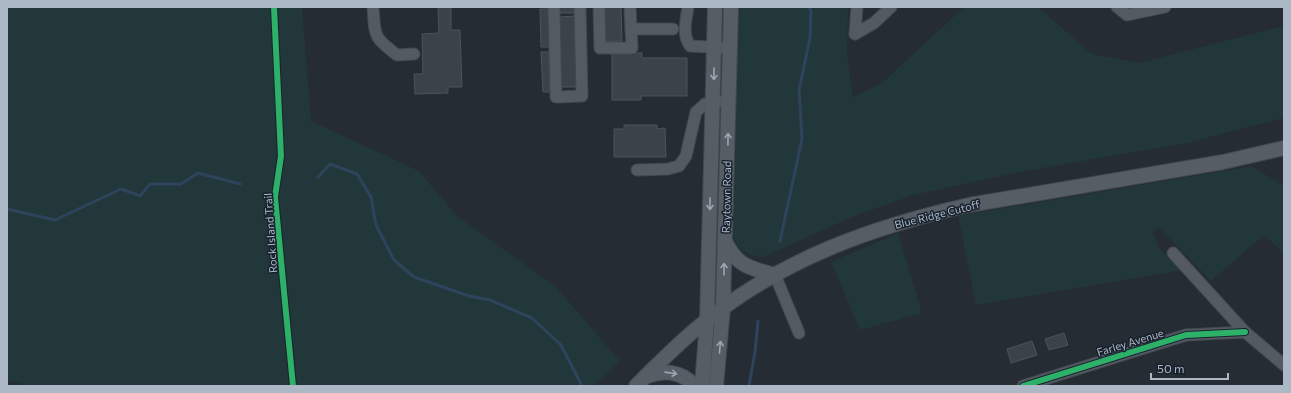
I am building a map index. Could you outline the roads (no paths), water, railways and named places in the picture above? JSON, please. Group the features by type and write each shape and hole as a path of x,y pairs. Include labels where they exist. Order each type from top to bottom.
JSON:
{"main road":[{"name":"Raytown Road","path":"702,386 707,320 715,7"},
{"name":"Raytown Road","path":"716,386 723,308 731,7"},
{"name":"Blue Ridge Cutoff","path":"640,382 672,349 707,320 750,289 827,248 877,229 929,214 969,205 1223,162 1284,148"},
{"path":"725,241 736,260 745,266 775,275"},
{"path":"640,382 656,373 675,373 686,378 696,386"}],"street":[{"path":"373,7 375,35 380,42 397,55 414,54"},
{"path":"554,7 556,97 582,96 580,7"},
{"path":"599,7 600,48 632,48 630,7"},
{"path":"688,7 685,27 686,40 690,46 730,48"},
{"path":"857,7 855,34 874,23 891,7"},
{"path":"1117,7 1127,16 1165,7"},
{"path":"631,29 673,29"},
{"path":"637,170 668,169 679,166 686,156 696,112 705,104 728,100"},
{"path":"1173,253 1246,332 1284,365"},
{"path":"775,275 800,333"},
{"name":"Farley Avenue","path":"1023,386 1186,335 1246,332"}],"waterway":[{"path":"780,241 802,139 799,90 810,38 811,11 809,7"},
{"path":"318,177 330,164 357,174 371,197 376,225 394,260 414,277 469,296 490,300 532,318 561,345 582,386"},
{"path":"7,209 55,220 121,189 140,196 150,184 181,184 198,173 240,184"},
{"path":"749,386 755,352 758,321"}]}
